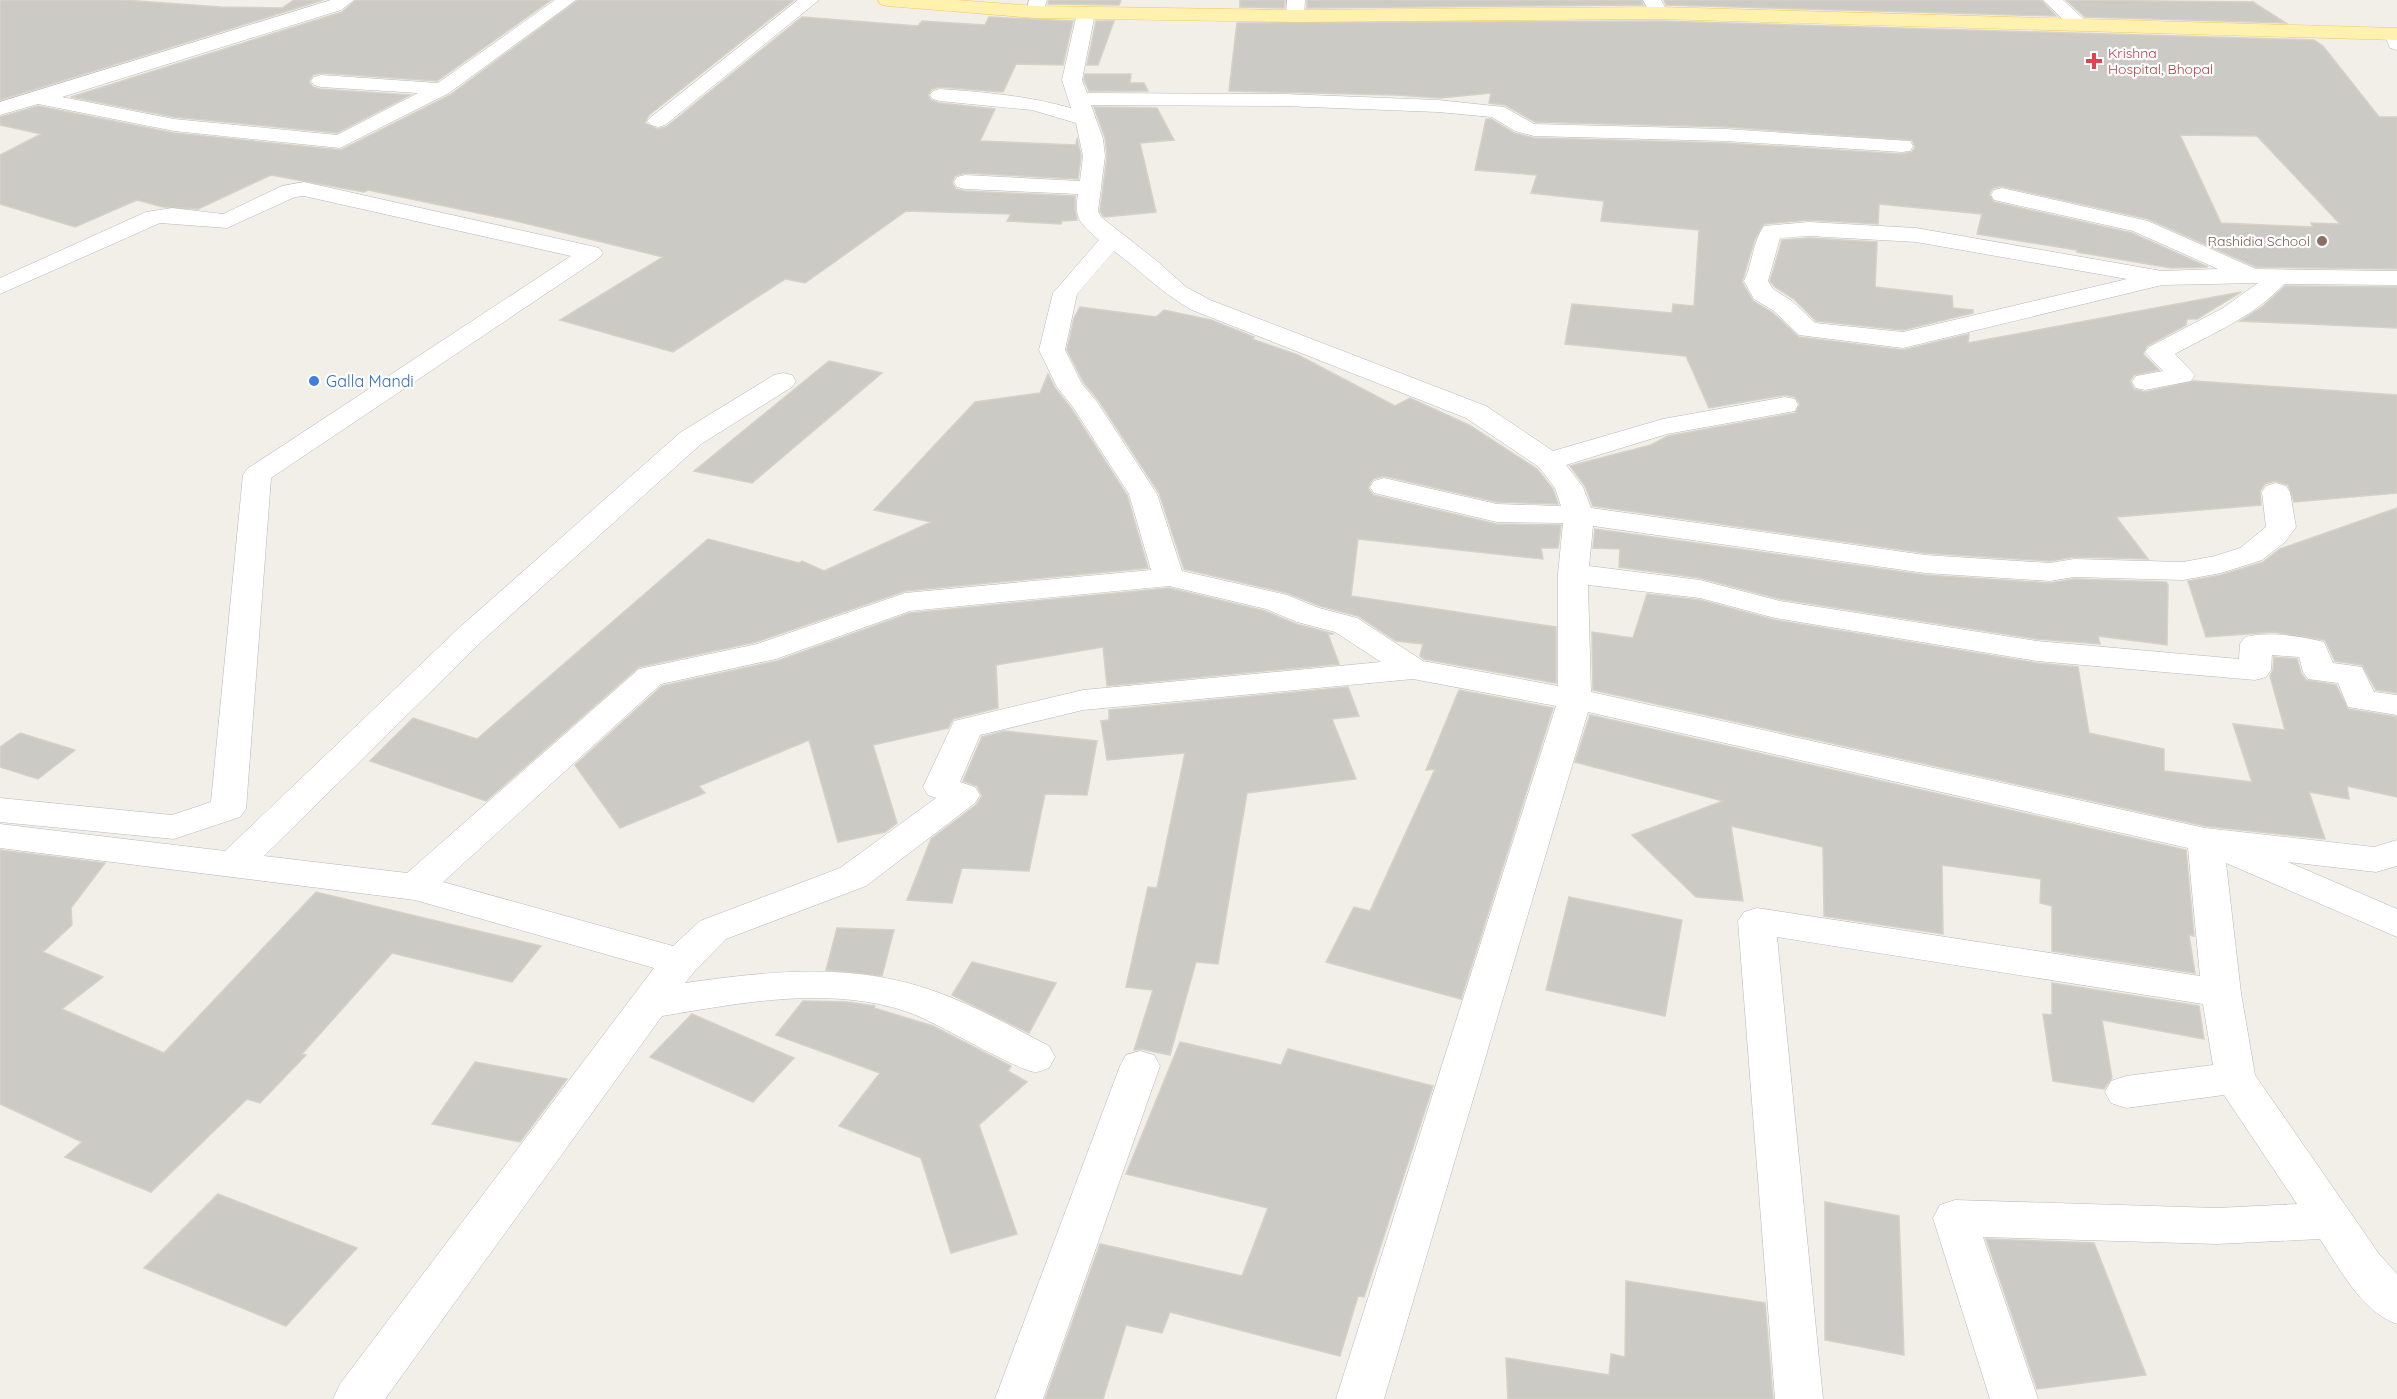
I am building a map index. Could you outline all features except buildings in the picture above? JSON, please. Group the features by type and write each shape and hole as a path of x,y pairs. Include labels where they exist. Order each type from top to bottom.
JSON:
{"main road":[{"path":"887,0 1036,6 1086,13 1296,8 1656,7 2396,38"}],"street":[{"path":"0,109 334,6 345,0"},
{"path":"38,98 174,125 340,142 442,89 567,0"},
{"path":"658,121 810,0"},
{"path":"2052,0 2080,25"},
{"path":"1086,13 1072,80 1092,139 1094,156 1087,211 1090,220 1149,266 1177,292 1201,304 1476,412 1549,461 1569,488 1579,515 1573,574 1575,699 1360,1399"},
{"path":"321,81 442,89"},
{"path":"940,95 1001,99 1034,105 1081,109 1376,102 1502,112 1524,128 1534,130 1725,135 1902,146"},
{"path":"965,182 1090,188"},
{"path":"0,287 154,217 170,214 218,222 227,221 297,189 591,254 257,475 228,809 174,827 0,810"},
{"path":"2002,195 2140,226 2252,276"},
{"path":"2162,279 1916,235 1809,229 1772,231 1768,235 1762,271 1756,280 1763,294 1783,306 1808,330 1903,340 2162,279 2252,276 2397,278"},
{"path":"1112,239 1065,292 1052,350 1070,387 1084,402 1143,494 1168,577"},
{"path":"2145,381 2182,375 2158,352 2232,313 2263,292 2278,276"},
{"path":"232,865 471,634 691,438 783,381"},
{"path":"1549,461 1663,427 1785,405"},
{"path":"1384,487 1497,513 1579,515 1948,567 2050,572 2074,568 2183,571 2222,564 2251,554 2265,546 2281,526 2276,492"},
{"path":"1573,574 1698,587 1745,598 1775,609 2037,651 2255,670 2256,644 2313,649 2319,672 2351,674 2360,700 2397,705"},
{"path":"415,887 650,676 765,652 905,602 1168,577 1276,602 1308,615 1346,625 1413,669"},
{"path":"357,1399 680,962 713,930 853,877 963,795 940,787 966,728 1083,700 1413,669 1575,699 2205,840 2376,860 2397,852"},
{"path":"0,836 415,887 680,962"},
{"path":"2205,840 2397,924"},
{"path":"2205,840 2221,993 2235,1078 2363,1267 2397,1305"},
{"path":"1798,1399 1757,921 2221,993"},
{"path":"650,1003 795,984 862,988 917,1000 951,1014 1035,1057"},
{"path":"1019,1399 1140,1066"},
{"path":"2126,1092 2235,1078"},
{"path":"2014,1399 1955,1218 2217,1226 2332,1220"}],"place":[{"name":"Krishna Hospital, Bhopal","path":"2094,61"},
{"name":"Rashidia School","path":"2322,241"},
{"name":"Galla Mandi","path":"314,381"}]}
